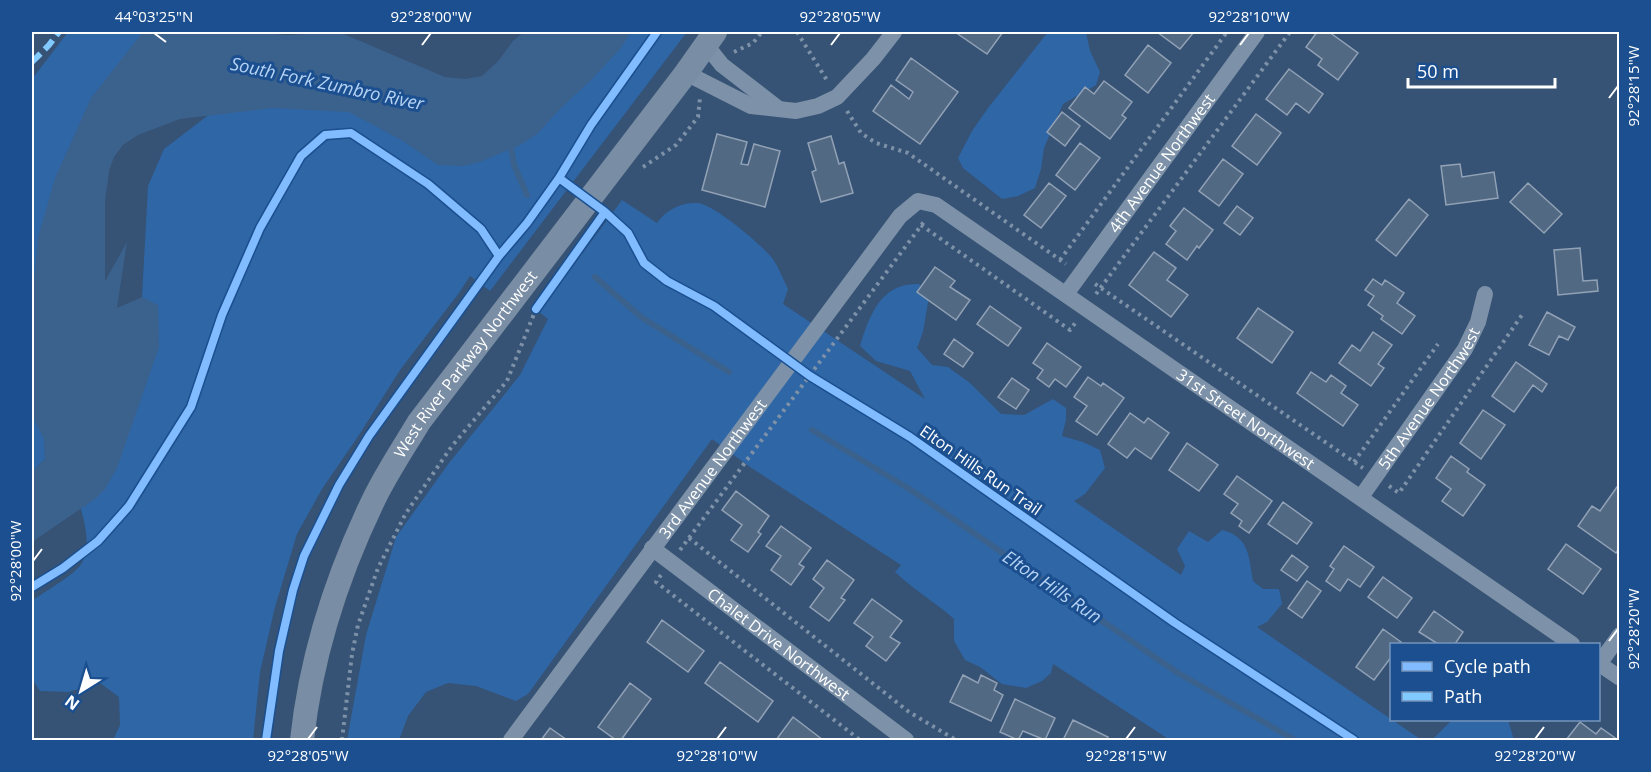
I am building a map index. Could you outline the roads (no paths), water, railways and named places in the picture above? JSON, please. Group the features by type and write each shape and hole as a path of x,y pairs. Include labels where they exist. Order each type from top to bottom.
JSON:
{"main road":[{"name":"West River Parkway Northwest","path":"303,741 314,670 328,617 375,496 397,458 419,422 686,73 710,38"}],"street":[{"path":"686,73 752,106 796,111 818,106 837,97 873,59 894,32"},
{"name":"4th Avenue Northwest","path":"1066,294 1257,32"},
{"path":"710,38 722,64 779,109"},
{"name":"31st Street Northwest","path":"918,201 936,206 1066,294 1569,643"},
{"name":"3rd Avenue Northwest","path":"511,741 900,216 918,201"},
{"name":"5th Avenue Northwest","path":"1360,497 1465,349 1478,322 1485,294"},
{"name":"Chalet Drive Northwest","path":"652,548 906,741"},
{"path":"1600,663 1620,635"},
{"path":"1600,665 1620,678"}],"water":[{"name":"South Fork Zumbro River","path":"143,32 247,32 288,35 339,32 445,77 465,79 482,76 524,32 631,32 620,49 537,134 520,145 480,162 463,166 438,165 403,141 349,112 272,108 180,119 138,135 123,145 114,157 109,171 105,202 105,281 127,242 117,308 142,297 158,305 159,347 117,468 105,489 95,499 32,542 32,472 45,459 44,439 32,416 32,303 38,238 55,178 91,98"}],"waterway":[{"name":"Elton Hills Run","path":"510,141 514,165 527,195"},
{"name":"Elton Hills Run","path":"595,277 641,317 729,372"},
{"name":"Elton Hills Run","path":"812,430 911,490 1178,673 1295,740"}]}
